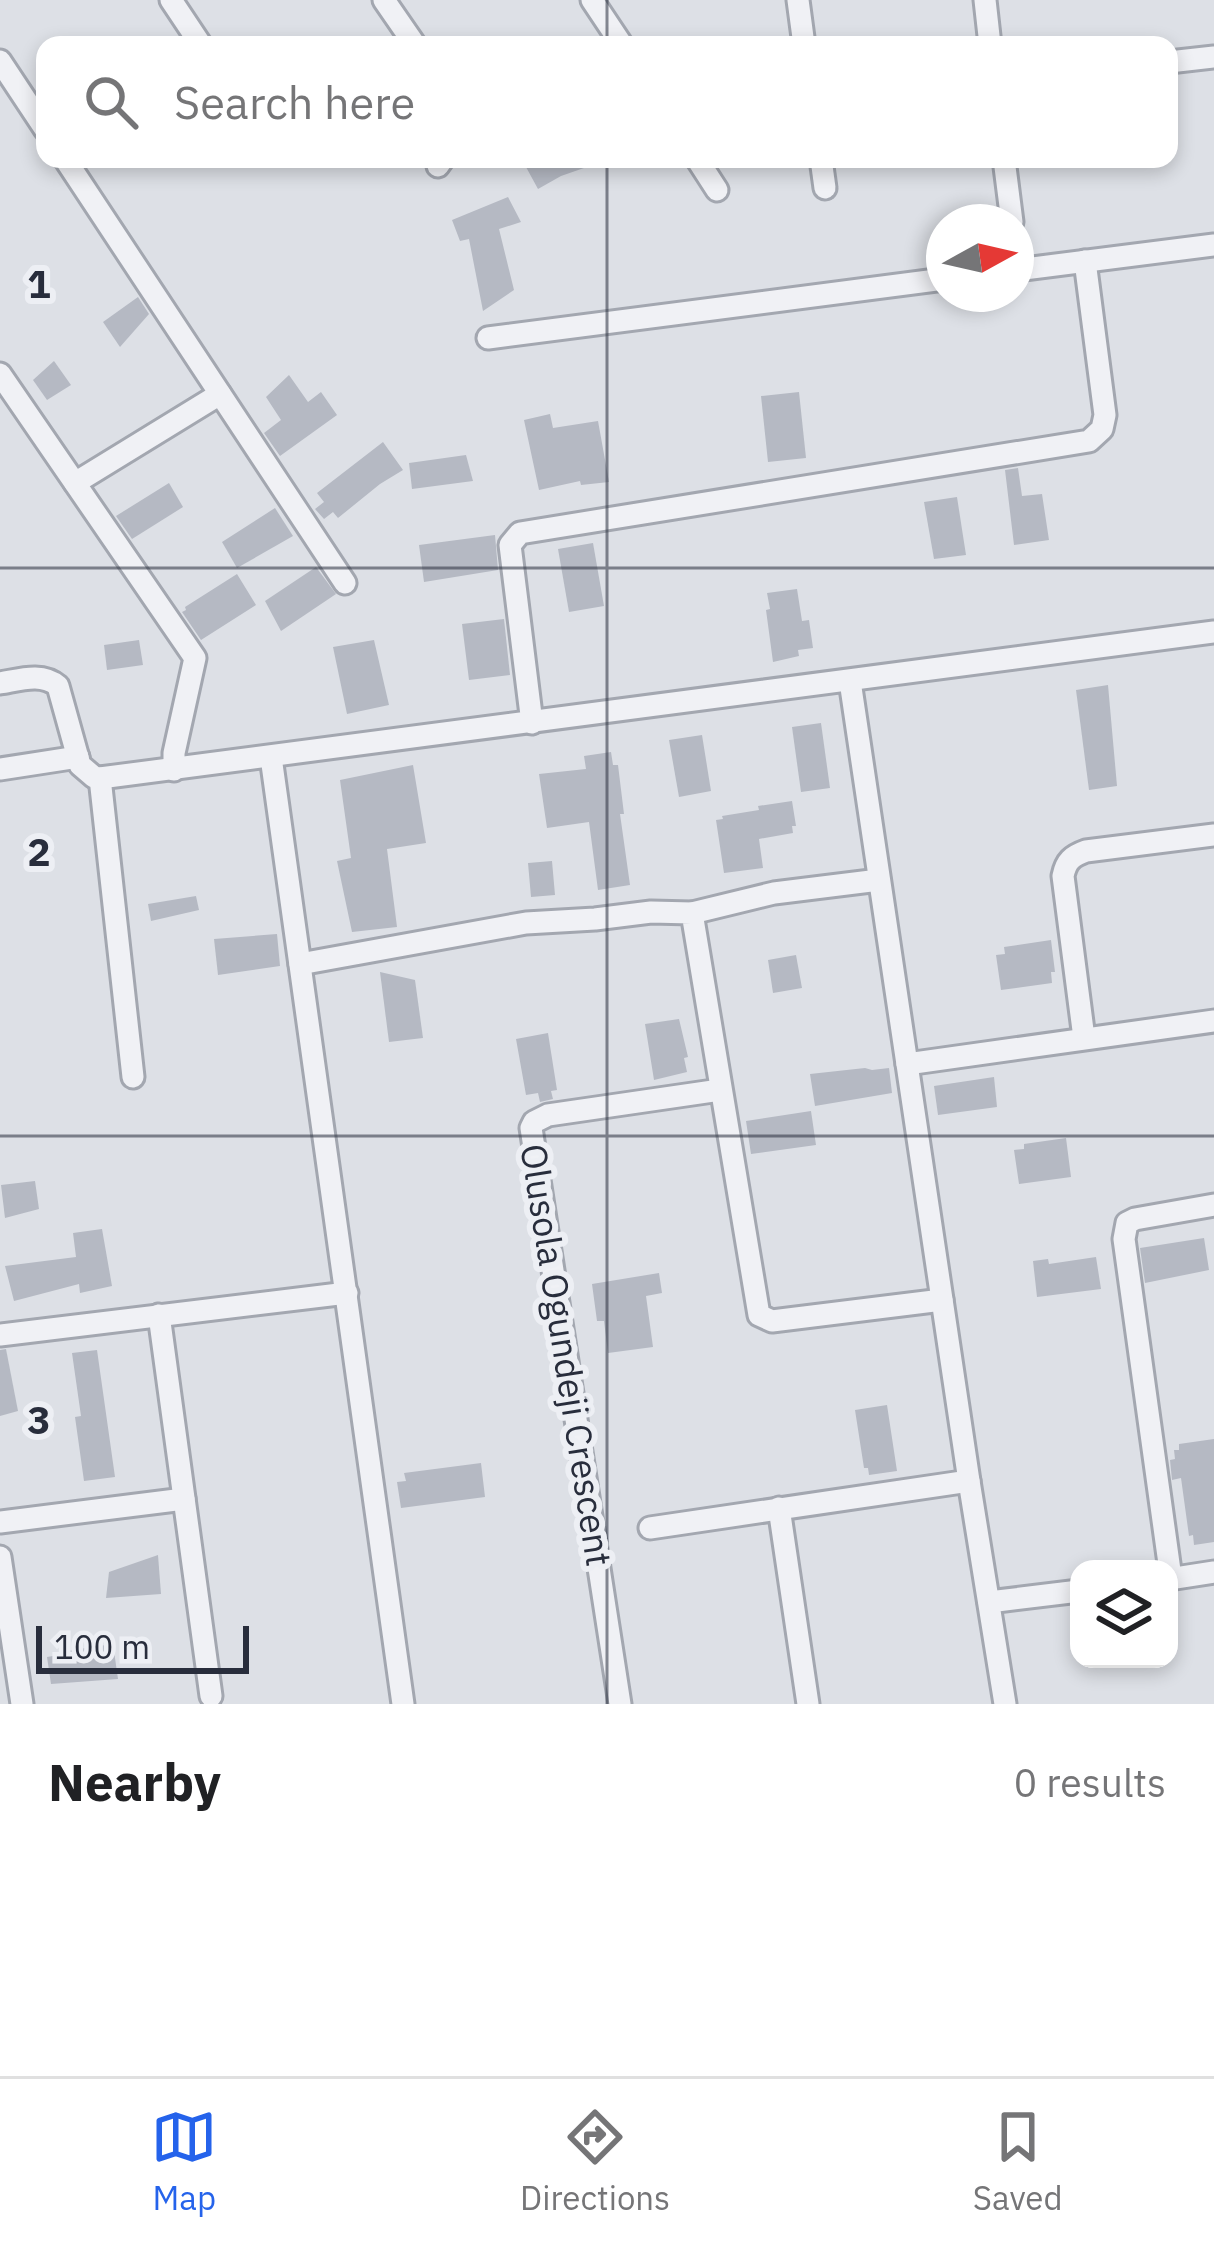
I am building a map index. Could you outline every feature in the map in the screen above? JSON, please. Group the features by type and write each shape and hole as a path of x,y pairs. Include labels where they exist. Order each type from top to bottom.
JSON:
{"street":[{"path":"171,0 195,36"},
{"path":"384,0 409,36"},
{"path":"592,0 616,36"},
{"path":"798,0 803,36"},
{"path":"985,0 989,36"},
{"path":"1178,61 1214,58"},
{"path":"0,61 36,115"},
{"path":"71,168 345,584"},
{"path":"703,168 718,190"},
{"path":"822,168 825,188"},
{"path":"1005,168 1010,204"},
{"path":"1034,265 1214,245"},
{"path":"532,723 510,545 514,538 520,533 1088,442 1102,429 1105,415 1085,262"},
{"path":"488,338 926,281"},
{"path":"0,374 195,658 174,770"},
{"path":"75,483 220,394"},
{"path":"0,682 52,680 58,686 83,770 100,778 1214,632"},
{"path":"850,681 1005,1704"},
{"path":"0,769 78,757"},
{"path":"271,757 404,1704"},
{"path":"100,778 133,1077"},
{"path":"1084,1038 1064,876 1070,858 1086,851 1214,835"},
{"path":"300,964 526,923 692,913 742,898 880,880"},
{"path":"692,913 759,1315 772,1321 942,1300"},
{"path":"907,1064 1214,1021"},
{"name":"Olusola Ogundeji Crescent","path":"620,1704 531,1128 548,1115 720,1090"},
{"path":"1167,1560 1125,1229 1135,1219 1214,1205"},
{"path":"0,1335 346,1292"},
{"path":"159,1315 212,1696"},
{"path":"650,1528 969,1481"},
{"path":"0,1522 184,1499"},
{"path":"778,1508 808,1704"},
{"path":"0,1557 22,1704"},
{"path":"1178,1578 1214,1572"},
{"path":"989,1602 1070,1592"}],"building":[{"path":"527,168 584,168 561,176 538,189"},
{"path":"508,197 521,222 499,229 514,290 483,311 469,239 460,241 452,220"},
{"path":"138,297 149,314 120,347 103,322"},
{"path":"54,361 71,385 47,400 33,380"},
{"path":"289,375 308,402 321,392 337,415 280,456 264,433 281,420 266,397"},
{"path":"799,392 806,458 768,462 761,396"},
{"path":"550,414 553,428 598,421 609,482 581,485 580,481 539,490 524,420"},
{"path":"383,442 403,470 338,518 333,512 324,519 315,509 324,502 317,493"},
{"path":"466,455 473,481 412,489 409,463"},
{"path":"1018,468 1022,496 1042,494 1049,540 1014,545 1005,470"},
{"path":"169,483 183,507 132,539 116,516"},
{"path":"957,497 966,555 934,559 924,502"},
{"path":"275,508 293,536 237,568 222,542"},
{"path":"495,535 498,570 424,582 419,545"},
{"path":"593,543 604,606 569,612 558,549"},
{"path":"316,567 336,594 281,631 265,601"},
{"path":"237,574 256,605 201,640 182,612"},
{"path":"797,589 813,648 773,662 767,593"},
{"path":"504,619 510,675 469,680 462,624"},
{"path":"139,640 143,665 107,670 104,645"},
{"path":"374,640 389,705 347,714 333,647"},
{"path":"1108,685 1117,786 1089,790 1076,690"},
{"path":"821,723 830,788 801,792 792,727"},
{"path":"702,735 711,791 679,797 669,740"},
{"path":"611,752 613,765 618,765 630,885 598,890 589,822 547,828 539,774 586,769 584,756"},
{"path":"413,765 426,843 387,849 397,927 352,932 337,861 351,858 340,780"},
{"path":"792,801 793,833 759,839 763,868 724,873 716,820"},
{"path":"552,861 555,895 531,897 528,863"},
{"path":"196,896 199,910 151,921 148,904"},
{"path":"277,934 280,966 218,975 214,939"},
{"path":"1051,940 1052,983 1001,990 996,955 1005,954 1004,947"},
{"path":"796,955 802,988 773,993 768,960"},
{"path":"380,972 415,980 423,1038 389,1042"},
{"path":"679,1019 687,1072 654,1080 645,1024"},
{"path":"548,1033 557,1090 551,1091 553,1099 540,1102 538,1093 526,1095 516,1039"},
{"path":"889,1068 892,1093 815,1106 810,1074"},
{"path":"994,1077 997,1107 938,1115 934,1086"},
{"path":"811,1111 816,1145 751,1154 746,1121"},
{"path":"1066,1138 1071,1177 1019,1184 1014,1150"},
{"path":"35,1181 39,1209 5,1218 1,1185"},
{"path":"102,1229 112,1286 80,1293 79,1284 14,1301 5,1266 76,1257 73,1233"},
{"path":"1204,1238 1209,1270 1145,1283 1140,1248"},
{"path":"1096,1257 1101,1289 1037,1297 1033,1261 1048,1259 1049,1264"},
{"path":"659,1273 662,1293 646,1296 653,1347 608,1353 592,1284"},
{"path":"6,1349 18,1411 0,1416 0,1350"},
{"path":"97,1350 115,1477 84,1481 72,1353"},
{"path":"887,1405 897,1471 869,1475 855,1410"},
{"path":"1214,1439 1214,1542 1194,1545 1181,1478 1172,1480 1170,1460 1175,1459 1179,1444"},
{"path":"481,1463 485,1497 401,1508 397,1482 406,1481 404,1473"},
{"path":"158,1555 161,1594 106,1598 109,1572"},
{"path":"113,1644 118,1679 51,1684 47,1657"}]}
